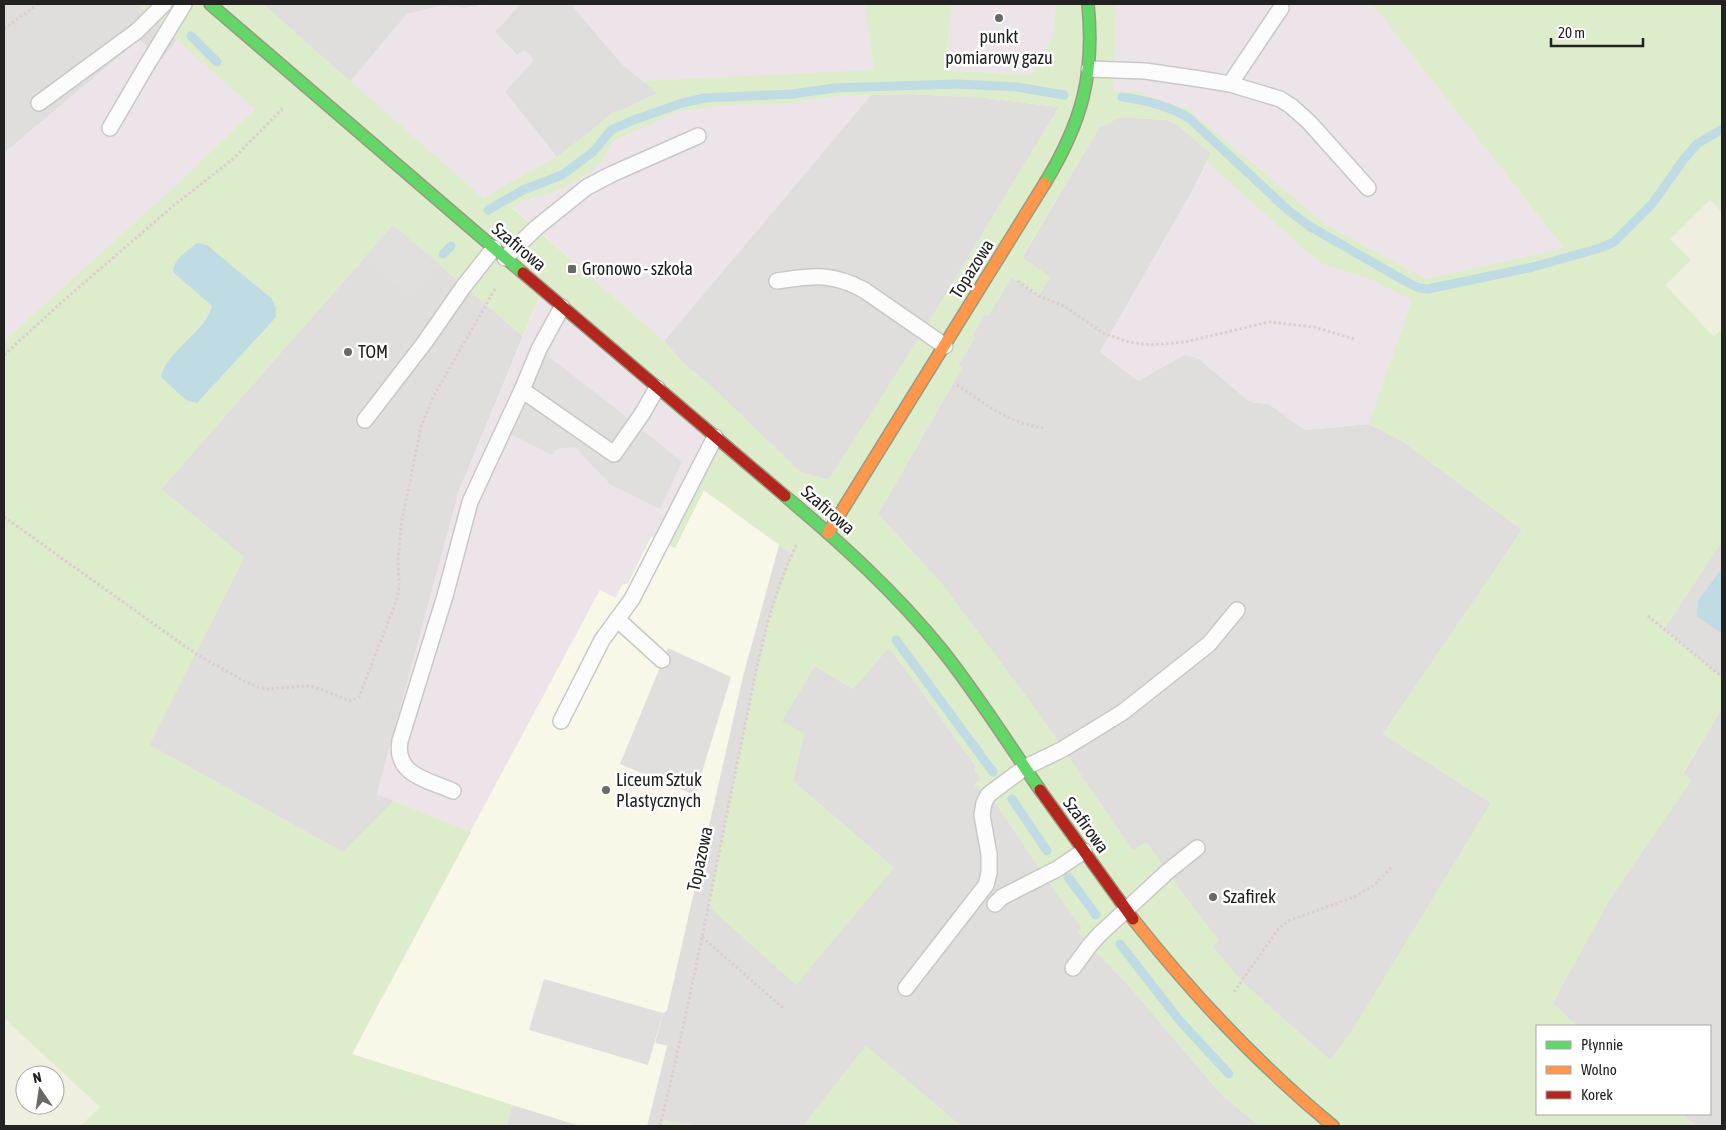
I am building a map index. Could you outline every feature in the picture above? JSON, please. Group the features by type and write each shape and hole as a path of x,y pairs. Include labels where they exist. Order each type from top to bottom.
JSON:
{"street":[{"name":"Szafirowa","path":"210,4 302,85 810,517 892,593 941,649 1084,852 1176,972 1214,1016 1256,1059 1300,1099 1334,1126"},
{"name":"Topazowa","path":"828,533 1057,162 1081,110 1091,52 1088,4"}],"lane":[{"path":"39,104 137,31 164,4"},
{"path":"110,128 184,4"},
{"path":"1230,84 1281,8"},
{"path":"1089,69 1145,71 1230,84 1280,99 1309,122 1368,188"},
{"path":"365,420 425,342 464,286 587,188 612,174 698,136"},
{"path":"777,281 816,276 828,277 853,284 945,346"},
{"path":"453,791 410,772 402,763 398,751 402,732 445,596 470,502 539,349 562,307"},
{"path":"522,390 614,454 657,388"},
{"path":"561,721 602,640 632,599 715,437"},
{"path":"906,988 986,885 989,873 989,854 982,815 984,803 988,796 1024,768 1063,749 1122,712 1209,644 1237,610"},
{"path":"617,619 662,660"},
{"path":"1073,968 1090,945 1166,872 1197,848"},
{"path":"995,904 1002,897 1057,869 1084,852"}],"path":[{"path":"4,29 38,4"},
{"path":"4,355 63,301 174,206 233,159 268,124 302,85"},
{"path":"4,517 196,654 246,682 258,688 268,689 315,687 350,702 354,700 359,697 397,599 401,525 421,426 433,397 503,256"},
{"path":"995,264 1039,296 1064,306 1105,334 1129,342 1150,346 1185,342 1269,322 1314,327 1354,339"},
{"path":"930,369 1008,417 1032,426 1045,428"},
{"name":"Topazowa","path":"660,1126 770,616 792,554 810,517"},
{"path":"1648,616 1722,677"},
{"path":"1214,1016 1242,982 1279,928 1288,921 1354,897 1373,886 1392,866"},
{"path":"702,937 783,1008"}],"shaded area":[{"path":"4,4 137,4 177,39 162,60 139,40 4,153"},
{"path":"263,4 477,4 478,6 464,8 440,6 407,14 350,82"},
{"path":"520,4 571,4 621,63 658,93 625,109 612,113 557,157 505,92 517,55 495,32"},
{"path":"520,4 495,32 517,55 525,50 534,60 505,92 557,157 510,182 484,200 350,82 407,14 440,6 464,8"},
{"path":"571,4 865,4 875,71 643,81 621,63"},
{"path":"951,4 1056,4 1053,35 1031,75 945,70"},
{"path":"1116,4 1372,4 1564,248 1425,279 1325,224 1187,108 1149,100 1139,91 1114,92"},
{"path":"177,39 255,109 185,177 4,341 4,153 140,40 162,60"},
{"path":"910,94 986,98 1059,107 923,332 829,480 800,472 710,385 685,365 664,341 871,95"},
{"path":"871,95 664,341 512,207 522,201 549,194 601,164 612,142 677,112 728,105 783,104 841,96"},
{"path":"1120,117 1167,120 1176,124 1211,153 1195,186 1100,352 1138,381 1184,355 1198,358 1250,402 1269,404 1305,430 1369,424 1402,441 1522,530 1383,734 1491,803 1354,1029 1330,1060 1242,982 1212,946 1218,940 1146,842 1133,851 1034,707 941,583 878,514 962,368 958,365 975,338 972,336 985,314 988,316 1012,277 1038,296 1049,277 1022,258 1099,128"},
{"path":"1206,161 1296,242 1413,300 1369,424 1305,430 1269,404 1250,402 1198,358 1184,355 1138,381 1100,352 1205,168"},
{"path":"393,225 523,336 459,491 377,794 394,801 343,852 149,745 244,557 161,489"},
{"path":"393,225 439,264 410,297 365,257"},
{"path":"543,290 715,437 660,541 651,537 628,583 622,585 615,598 600,590 471,832 377,794 459,491"},
{"path":"539,349 682,462 660,509 610,484 576,448 557,449 552,455 503,430"},
{"name":"Liceum Sztuk Plastycznych","path":"703,490 779,545 743,676 667,1010 663,1013 655,1043 667,1046 647,1126 580,1126 351,1054 600,590 616,598 622,585 628,583 651,537 675,548"},
{"path":"1722,541 1722,677 1664,629"},
{"path":"779,545 792,554 770,616 708,906 894,868 793,781 804,734 781,721 815,666 853,689 888,648 975,765 975,772 981,778 975,785 995,802 1082,928 1078,932 1130,987 1222,1095 1259,1126 961,1126 866,1046 803,1126 699,1126 662,1120 660,1126 647,1126 667,1046 655,1043 663,1013 667,1010 743,676"},
{"path":"668,648 731,677 695,795 620,764"},
{"path":"1722,708 1722,1126 1697,1126 1683,1115 1711,1115 1711,1025 1576,1025 1552,1003 1610,899 1691,779 1683,774"},
{"path":"544,979 663,1013 648,1065 529,1030"},
{"path":"512,1105 580,1126 507,1126"}],"green space":[{"path":"137,4 263,4 484,199 510,182 557,157 612,113 657,94 643,81 874,70 865,4 951,4 945,70 1031,75 1053,35 1056,4 1116,4 1114,92 1139,91 1149,100 1187,108 1325,224 1425,279 1564,248 1372,4 1722,4 1722,212 1710,200 1670,239 1691,260 1665,285 1714,337 1722,329 1722,541 1664,629 1722,677 1722,708 1683,773 1692,780 1610,899 1553,1003 1576,1025 1536,1025 1536,1115 1683,1115 1697,1126 1259,1126 1222,1095 1130,987 1078,932 1082,928 995,802 974,785 981,778 975,772 975,765 892,651 888,649 853,689 815,666 782,721 804,734 793,781 894,868 796,985 708,906 761,652 777,594 792,554 704,490 675,548 660,541 715,437 542,291 523,336 393,225 161,489 244,557 149,745 343,852 394,801 471,832 352,1054 512,1105 507,1126 80,1126 100,1107 65,1075 65,1065 55,1065 4,1018 4,341 185,177 255,109","holes":["910,94 986,98 1059,107 923,332 828,480 800,472 710,385 685,365 664,341 512,208 522,201 549,194 575,182 601,164 612,142 677,112 728,105 783,104 841,96","1120,117 1167,120 1176,124 1211,153 1206,161 1323,264 1370,279 1412,300 1369,424 1402,441 1522,530 1383,734 1491,803 1351,1032 1330,1060 1242,982 1212,946 1219,940 1146,842 1133,851 1034,707 941,583 878,514 962,368 958,365 975,338 972,335 985,314 988,316 1012,277 1039,296 1050,277 1022,257 1099,128","197,243 275,317 162,371 210,314 212,306 174,273 173,269 182,255"]},
{"path":"1710,200 1722,212 1722,329 1715,337 1664,285 1690,260 1670,239"},
{"path":"4,1018 55,1065 15,1065 15,1115 65,1115 65,1075 100,1107 80,1126 4,1126"},
{"path":"866,1046 961,1126 803,1126"},
{"path":"662,1120 699,1126 660,1126"}],"water":[{"path":"197,243 207,245 272,299 276,308 276,317 197,403 186,400 161,377 170,359 195,333 209,315 212,306 174,273 173,269 179,258"},
{"path":"1722,568 1722,634 1697,616 1698,601"}],"waterway":[{"path":"191,36 217,62"},
{"path":"488,210 523,190 562,175 593,152 611,130 682,103 705,98 792,94 835,88 957,84 1017,87 1064,95"},
{"path":"1122,97 1158,104 1190,119 1288,210 1309,226 1405,281 1419,288 1428,289 1533,267 1600,248 1614,242 1652,204 1697,144 1722,129"},
{"path":"443,254 451,246"},
{"path":"896,640 993,772"},
{"path":"1012,799 1047,851"},
{"path":"1068,877 1096,915"},
{"path":"1120,944 1180,1021 1229,1074"}],"traffic: fast":[{"path":"210,4 523,273"},
{"path":"1045,183 1068,139 1083,97 1089,53 1088,4"},
{"path":"785,496 867,569 906,608 968,684 1040,790"}],"traffic: slow":[{"path":"828,533 1045,183"},
{"path":"1133,919 1179,975 1227,1028 1333,1126"}],"traffic: jam":[{"path":"523,273 785,496"},
{"path":"1040,790 1133,919"}],"place":[{"name":"punkt pomiarowy gazu","path":"999,18"},
{"name":"Gronowo - szkoła","path":"572,269"},
{"name":"TOM","path":"348,352"},
{"name":"Liceum Sztuk Plastycznych","path":"606,790"},
{"name":"Szafirek","path":"1213,897"}]}
